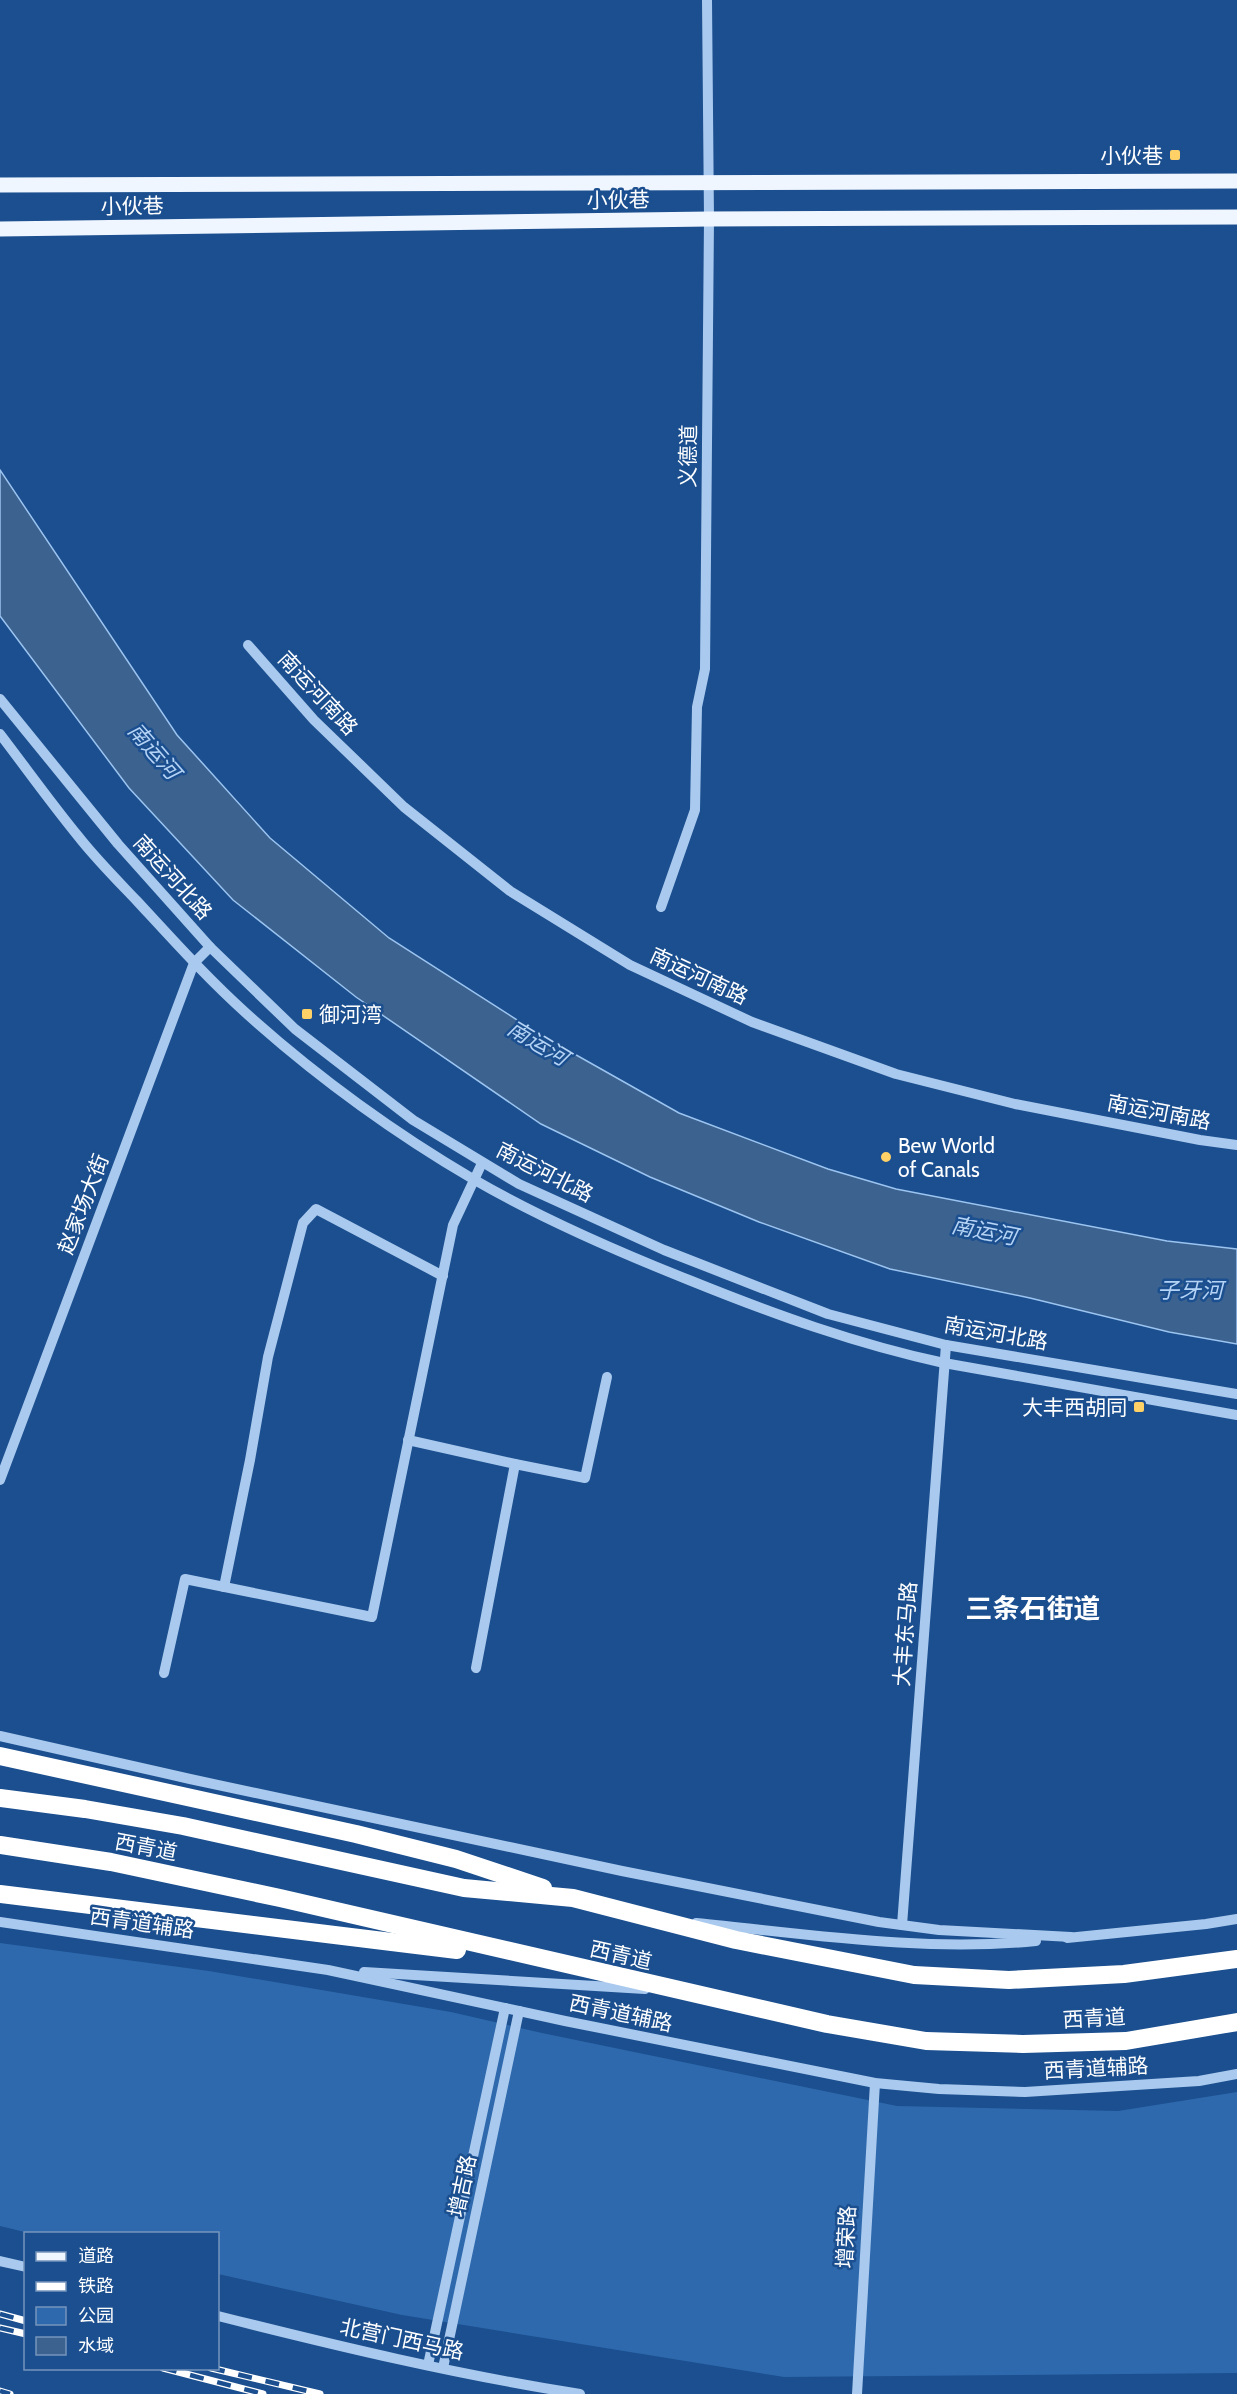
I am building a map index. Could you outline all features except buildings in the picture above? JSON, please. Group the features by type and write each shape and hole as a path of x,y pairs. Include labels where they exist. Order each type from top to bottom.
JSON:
{"highway":[{"path":"0,1756 256,1811 456,1860 573,1898"},
{"name":"西青道","path":"0,1798 85,1809 183,1826 464,1888 573,1898 736,1940 914,1975 1010,1980 1124,1974 1237,1959"},
{"name":"西青道","path":"0,1845 111,1862 826,2024 926,2041 1023,2044 1126,2041 1237,2022"},
{"path":"0,1894 543,1960"}],"main road":[{"name":"小伙巷","path":"0,185 1237,180"},
{"name":"小伙巷","path":"0,229 709,219 1237,217"}],"street":[{"name":"义德道","path":"661,907 695,810 697,707 705,669 709,219 707,0"},
{"name":"南运河南路","path":"248,645 314,720 404,807 510,891 630,965 752,1022 896,1074 1015,1104 1200,1140 1237,1145"},
{"name":"南运河北路","path":"0,699 118,844 210,947 295,1029 413,1119 519,1184 731,1278 828,1314 946,1345 1237,1394"},
{"name":"南运河北路","path":"0,734 80,838 194,963 248,1014 327,1080 413,1142 475,1180 609,1247 772,1313 897,1353 944,1364 1237,1415"},
{"name":"赵家场大街","path":"0,1480 194,963 210,947"},
{"path":"164,1673 185,1580 372,1617 453,1225 482,1163"},
{"path":"224,1587 268,1357 303,1223 316,1209 442,1276"},
{"name":"大丰东马路","path":"902,1925 946,1345"},
{"path":"408,1440 585,1478 607,1377"},
{"path":"477,1668 515,1464"},
{"path":"0,1736 179,1777 610,1869 902,1925 939,1930 1071,1937"},
{"path":"657,1919 861,1941 946,1945 1005,1944 1237,1919"},
{"name":"西青道辅路","path":"0,1922 328,1970 875,2083 939,2089 1025,2092 1187,2082 1237,2074"},
{"path":"328,1970 678,1991"},
{"name":"增吉路","path":"428,2365 505,2008"},
{"name":"增吉路","path":"443,2368 519,2011"},
{"name":"增荣路","path":"857,2394 875,2083"},
{"path":"0,2261 24,2267"},
{"name":"北营门西马路","path":"219,2316 343,2347 580,2394"}],"green space":[{"path":"0,1943 209,1971 451,2012 897,2106 1118,2111 1237,2092 1237,2373 784,2377 402,2315 219,2274 219,2232 25,2232 0,2226"}],"water":[{"name":"子牙河","path":"0,470 177,735 270,838 389,938 539,1034 679,1113 828,1169 896,1189 1167,1241 1237,1249 1237,1344 1169,1332 1030,1298 890,1269 759,1222 650,1177 541,1124 356,997 233,900 129,788 0,616"}],"railway":[{"path":"0,2314 24,2320"},
{"path":"0,2328 24,2334"},
{"path":"171,2370 263,2394"},
{"path":"219,2370 320,2394"},
{"path":"0,2391 10,2394"}],"place":[{"name":"小伙巷","path":"1175,155"},
{"name":"御河湾","path":"307,1014"},
{"name":"Bew World of Canals","path":"886,1157"},
{"name":"大丰西胡同","path":"1139,1407"}],"district":[{"name":"三条石街道","path":"1033,1608"}],"water label":[{"name":"南运河","path":"154,751"},
{"name":"南运河","path":"538,1043"},
{"name":"南运河","path":"984,1231"}]}
